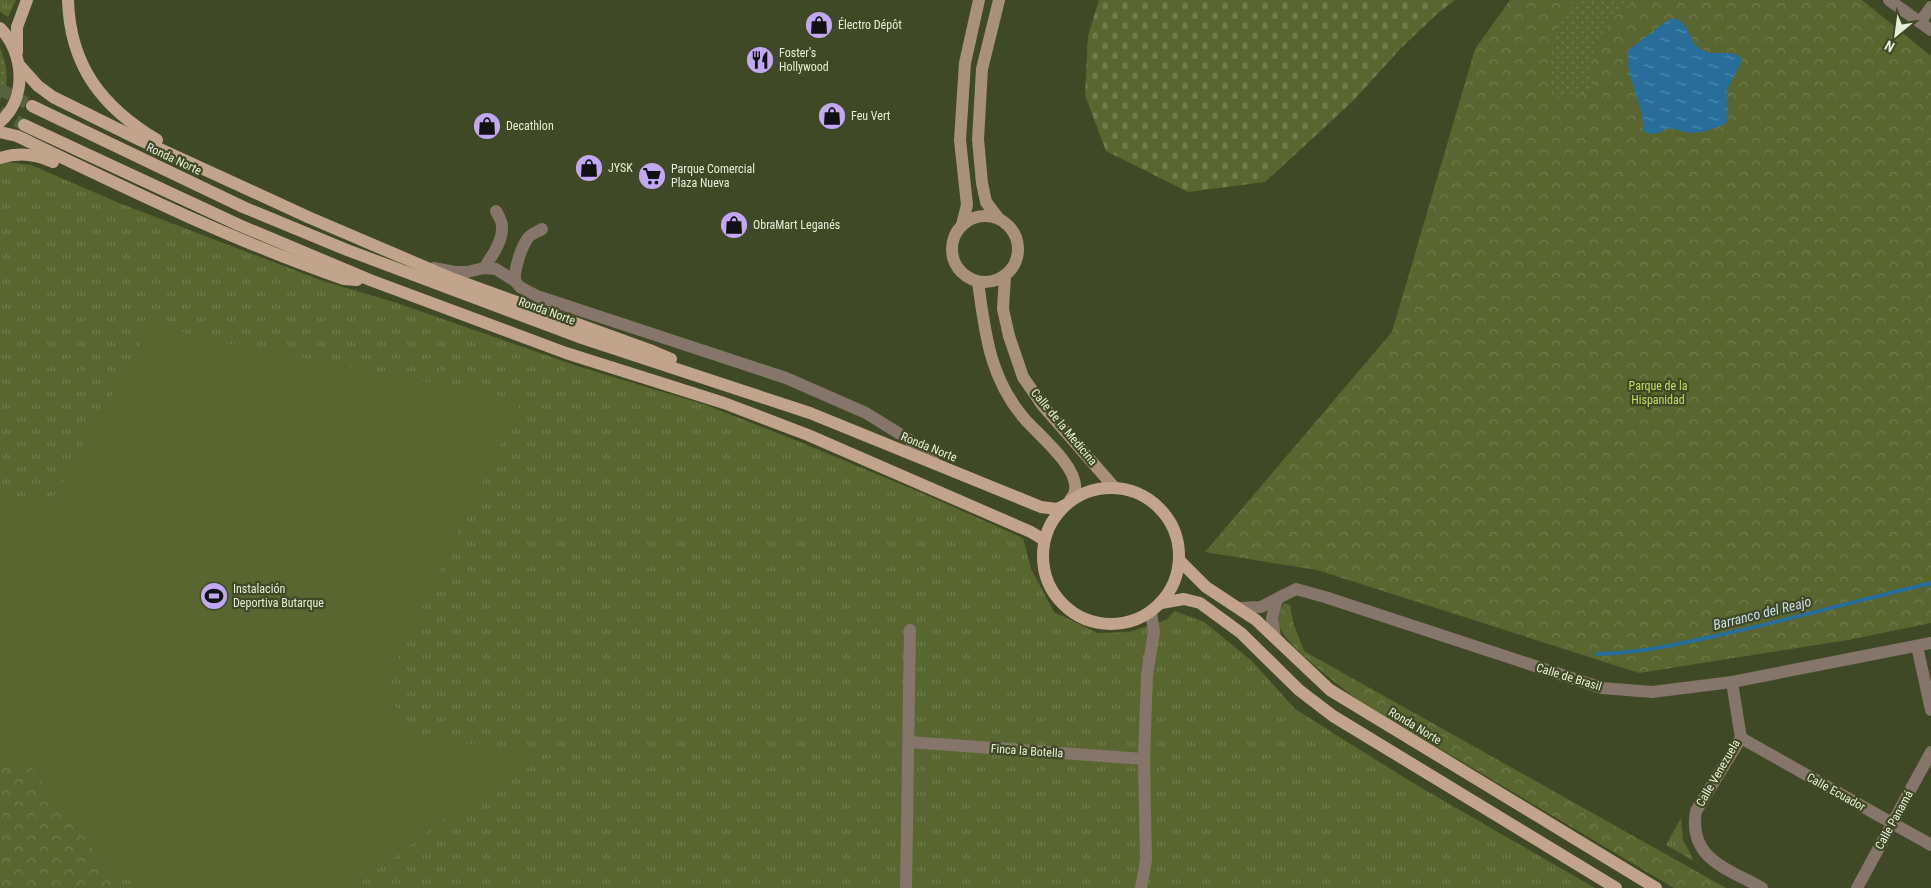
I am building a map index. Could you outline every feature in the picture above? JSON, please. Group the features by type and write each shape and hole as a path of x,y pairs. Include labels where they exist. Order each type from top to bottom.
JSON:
{"main road":[{"path":"0,122 14,103 19,85 17,27 27,0"},
{"path":"68,0 72,41 88,78 98,93 135,127 159,141 241,181 258,194"},
{"path":"962,225 980,216 986,216 1000,220 1009,226 1015,235 1018,246 1013,268 1005,276 987,282 969,279 956,266 953,258 953,241 962,225 967,205 960,140 965,63 979,0"},
{"path":"999,0 982,69 978,139 982,183 986,202 1000,220"},
{"path":"0,28 11,42 18,60 38,86 53,97 138,139 414,263 652,351 704,377"},
{"name":"Ronda Norte","path":"32,106 243,207 348,250 579,337 810,413 1041,508 1057,509 1091,490 1114,487 1141,494 1162,510 1176,534 1180,560 1176,579 1161,603 1150,612 1132,621 1112,624 1093,622 1074,613 1059,600 1048,583 1042,554 1044,540 1049,527 1068,503"},
{"path":"24,125 239,225 370,280 566,353 724,403 799,431 1031,532 1044,540"},
{"path":"0,132 17,136 145,198 254,246 344,279 370,280"},
{"path":"0,158 20,154 36,155 94,181 145,198"},
{"name":"Calle de la Medicina","path":"1005,276 1003,309 1023,377 1042,406 1114,487"},
{"name":"Calle de la Medicina","path":"978,282 988,347 1002,386 1023,416 1060,456 1075,480 1075,491 1068,503"},
{"name":"Ronda Norte","path":"1180,560 1206,587 1256,620 1330,690 1656,888"},
{"path":"1161,603 1184,599 1200,603 1241,633 1299,690 1333,716 1616,888"}],"street":[{"path":"1890,0 1931,30"},
{"path":"1920,22 1931,7"},
{"path":"484,268 499,242 502,226 496,210"},
{"path":"515,280 516,264 527,239 542,229"},
{"path":"414,263 454,272 468,272 484,268 496,269 504,272 515,280 520,287 537,296 786,378 866,413 908,439 936,465"},
{"name":"Calle de Brasil","path":"1239,608 1261,607 1296,589 1602,688 1652,692 1732,682 1931,644"},
{"path":"1275,637 1272,618 1277,599"},
{"path":"1141,888 1146,860 1144,759 1146,675 1154,632 1150,612"},
{"path":"906,888 910,630"},
{"path":"1917,646 1931,710"},
{"name":"Calle Venezuela","path":"1732,682 1741,738 1696,811 1694,824 1696,838 1710,859 1762,888"},
{"name":"Calle Ecuador","path":"1741,738 1931,845"},
{"name":"Finca la Botella","path":"909,742 1144,759"},
{"name":"Calle Panamá","path":"1857,888 1931,752"}],"green space":[{"path":"0,0 16,0 8,17 0,12"},
{"path":"1099,0 1455,0 1438,13 1401,48 1353,101 1265,182 1188,192 1106,151 1085,95 1088,36"},
{"name":"Parque de la Hispanidad","path":"1510,0 1862,0 1931,56 1931,623 1848,640 1639,673 1317,570 1205,552 1392,332 1475,49"},
{"path":"1574,0 1636,0 1614,18 1600,39 1593,63 1592,92 1550,99 1549,72 1552,47 1560,24"},
{"path":"0,48 7,81 0,100"},
{"path":"0,161 31,165 119,203 323,281 394,302 577,366 706,405 922,493 1023,538 1031,569 1054,612 1098,633 1129,632 1166,620 1175,611 1204,622 1252,661 1295,709 1413,783 1595,888 0,888"},
{"name":"Instalación Deportiva Butarque","path":"157,314 189,336 522,400 383,689 417,735 521,752 524,759 353,888 152,888 113,875 32,768 0,766 0,498 36,501 50,498 56,494"},
{"path":"1284,603 1290,605 1293,622 1304,651 1726,888 1674,888 1360,701 1316,667 1285,636 1279,622 1280,612"},
{"path":"0,766 32,768 124,888 0,888"},
{"path":"1681,818 1683,840 1694,861 1666,845"}],"water":[{"path":"1675,18 1684,26 1699,48 1713,53 1735,54 1740,56 1741,62 1727,89 1728,120 1724,125 1703,132 1690,133 1668,128 1659,133 1650,134 1643,131 1641,110 1629,70 1628,50 1668,20"}],"waterway":[{"name":"Barranco del Reajo","path":"1597,654 1647,650 1696,640 1931,583"}],"tunnel":[{"path":"0,89 32,106"},
{"path":"0,112 24,125"}],"place":[{"name":"Électro Dépôt","path":"819,25"},
{"name":"Foster's Hollywood","path":"760,60"},
{"name":"Feu Vert","path":"832,116"},
{"name":"Decathlon","path":"487,126"},
{"name":"JYSK","path":"589,168"},
{"name":"Parque Comercial Plaza Nueva","path":"652,176"},
{"name":"ObraMart Leganés","path":"734,225"},
{"name":"Instalación Deportiva Butarque","path":"214,596"}]}
